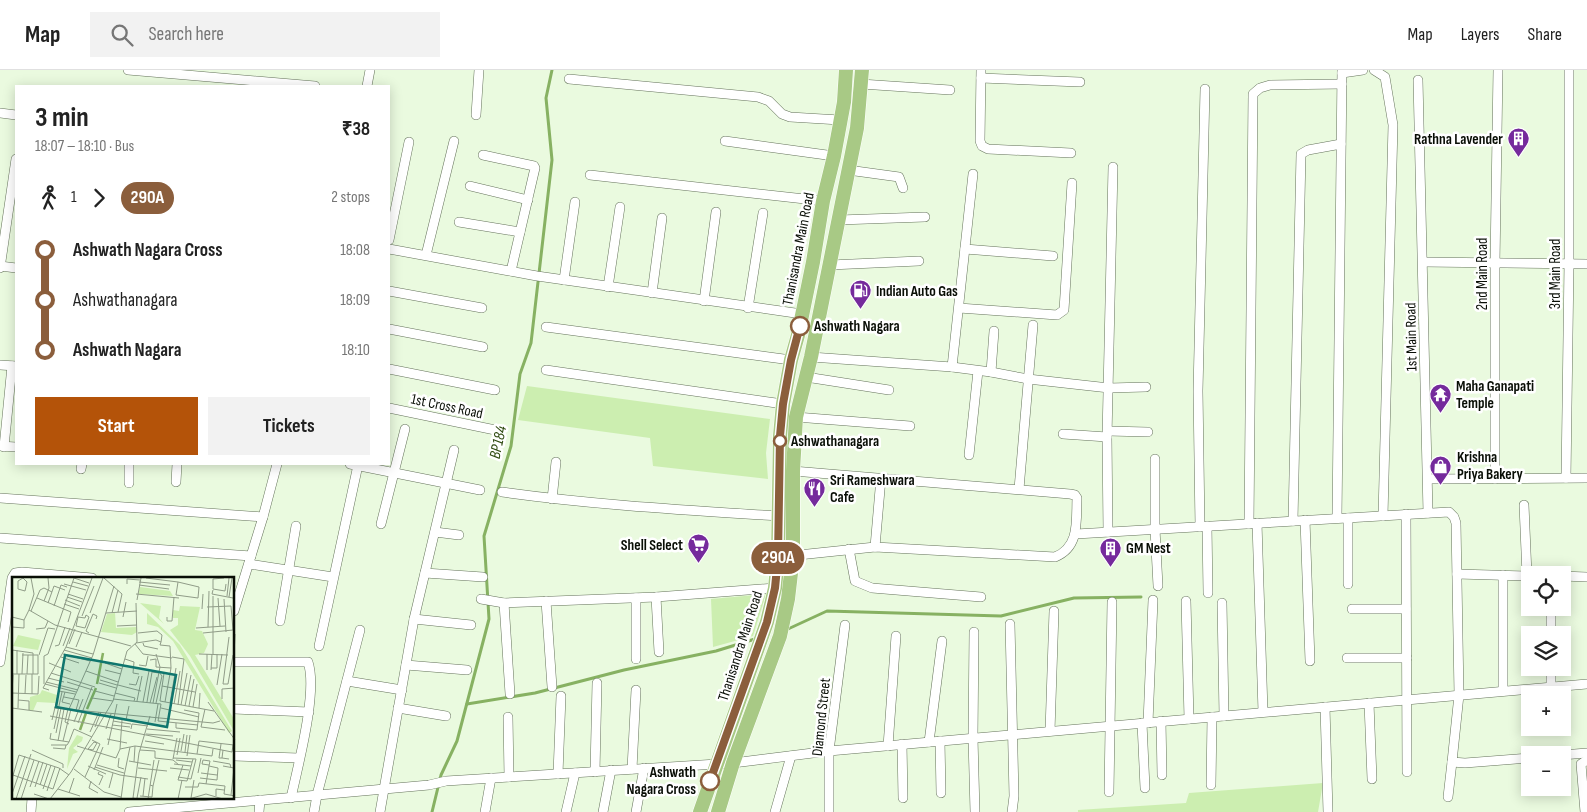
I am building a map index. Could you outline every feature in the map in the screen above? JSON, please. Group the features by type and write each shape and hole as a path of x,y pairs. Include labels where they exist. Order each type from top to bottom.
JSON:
{"main road":[{"name":"Thanisandra Main Road","path":"700,812 764,632 775,588 778,557 780,436 783,404 823,201 834,156 846,70"},
{"name":"Thanisandra Main Road","path":"718,812 732,764 780,636 788,600 793,556 793,471 796,417 811,358 839,220 856,128 861,77"}],"street":[{"path":"128,70 303,85"},
{"path":"367,85 370,70"},
{"path":"476,115 479,70"},
{"path":"1337,518 1342,72 1363,70"},
{"path":"1374,70 1385,77 1393,124 1383,516"},
{"name":"2nd Main Road","path":"1495,479 1495,263 1498,70"},
{"name":"3rd Main Road","path":"1566,478 1569,264 1568,70"},
{"path":"1071,153 988,149 982,146 980,141 981,74 1080,82"},
{"path":"861,77 950,90"},
{"path":"569,78 758,98 769,101 782,114 790,117 840,120"},
{"name":"1st Main Road","path":"1418,80 1428,513"},
{"path":"1263,712 1253,524 1253,94 1260,88 1270,85 1342,84"},
{"path":"1205,89 1198,391 1203,527 1208,593"},
{"path":"0,113 15,115"},
{"path":"426,255 454,141"},
{"path":"725,141 834,156"},
{"path":"390,235 409,142"},
{"path":"1293,521 1301,154 1308,150 1341,144"},
{"path":"483,155 535,167 511,271"},
{"path":"15,166 0,267 15,268"},
{"path":"1108,532 1113,167"},
{"path":"848,170 899,177 903,188"},
{"path":"952,367 973,174"},
{"path":"590,176 823,201"},
{"path":"959,308 1058,315 1062,313 1064,310 1072,182"},
{"path":"470,186 528,200"},
{"path":"564,280 576,202"},
{"path":"608,287 620,208"},
{"path":"704,301 716,212"},
{"path":"748,308 763,213"},
{"path":"839,220 925,217"},
{"path":"652,293 662,218"},
{"path":"459,222 520,232"},
{"path":"390,249 549,278 748,308 802,314"},
{"path":"965,250 1053,256"},
{"path":"830,265 920,261"},
{"path":"1422,262 1587,264"},
{"path":"390,291 482,308"},
{"path":"1020,489 1033,325"},
{"path":"546,327 791,360"},
{"path":"390,329 483,347"},
{"path":"991,372 994,331"},
{"path":"811,358 952,367 1028,379 1109,388 1146,387"},
{"path":"0,365 14,366 2,446 15,447"},
{"path":"390,369 495,390"},
{"path":"546,370 783,404"},
{"path":"969,455 978,371"},
{"path":"806,377 890,390"},
{"name":"1st Cross Road","path":"390,408 500,431"},
{"path":"796,417 910,426"},
{"path":"381,524 405,429"},
{"path":"1063,434 1148,432"},
{"path":"380,812 414,619 454,450"},
{"path":"1155,460 1155,530 1158,586"},
{"path":"552,499 556,462"},
{"path":"129,484 130,465"},
{"path":"176,482 177,465"},
{"path":"235,604 237,590 250,560 277,465"},
{"path":"319,646 354,465 480,490"},
{"path":"778,557 875,547 1055,557 1064,553 1076,534 1077,498 1075,495 793,471"},
{"path":"875,547 881,478"},
{"path":"1428,479 1587,478"},
{"path":"502,492 644,508 778,516"},
{"path":"0,498 263,517"},
{"path":"1524,505 1528,566"},
{"path":"1076,534 1449,512 1454,517 1456,523 1459,695 1448,797"},
{"path":"1406,514 1407,772"},
{"path":"1348,518 1348,584"},
{"path":"1304,520 1310,661"},
{"path":"280,621 296,526"},
{"path":"435,532 459,535"},
{"path":"0,538 250,560 288,570 333,577"},
{"path":"849,549 855,580 872,588 981,597"},
{"path":"13,577 15,573 59,577"},
{"path":"425,573 482,577"},
{"path":"1457,574 1521,576"},
{"path":"1503,575 1503,691"},
{"path":"1571,576 1587,577"},
{"path":"0,662 3,624 12,578"},
{"path":"481,599 504,603 656,597 775,588"},
{"path":"656,597 659,652"},
{"path":"636,598 636,659"},
{"path":"1145,788 1145,723 1153,600"},
{"path":"546,601 552,687"},
{"path":"1186,601 1189,719"},
{"path":"1109,792 1112,602"},
{"path":"504,603 510,694"},
{"path":"1222,603 1224,716"},
{"path":"1352,609 1406,609"},
{"path":"1050,731 1054,611"},
{"path":"414,619 472,624"},
{"path":"1010,624 1014,796 1012,812"},
{"name":"Diamond Street","path":"829,812 829,751 845,625"},
{"path":"314,812 360,630"},
{"path":"974,632 973,738 975,812"},
{"path":"888,746 896,636"},
{"path":"929,742 942,641"},
{"path":"1347,658 1407,658"},
{"path":"235,662 308,662 311,672 308,712 291,798"},
{"path":"406,664 468,670"},
{"path":"347,681 402,690"},
{"path":"595,772 597,683"},
{"path":"1563,686 1587,684"},
{"path":"632,769 636,690"},
{"path":"129,812 175,810 191,802 221,808 260,800 429,785 446,781 732,764 829,751 902,744 1521,690"},
{"path":"558,774 561,696"},
{"path":"1369,703 1372,779"},
{"path":"1325,707 1328,812"},
{"path":"398,708 446,716"},
{"path":"235,710 308,712"},
{"path":"508,717 509,777"},
{"path":"1212,717 1212,785"},
{"path":"1161,722 1162,776"},
{"path":"940,741 941,793"},
{"path":"902,744 903,798"},
{"path":"1571,754 1587,753"},
{"path":"235,756 299,758"},
{"path":"775,812 791,756"},
{"path":"1452,762 1465,763 1521,759"},
{"path":"1585,812 1581,764 1587,760"},
{"path":"636,812 644,768"},
{"path":"603,812 611,770"},
{"path":"566,812 575,773"},
{"path":"485,812 491,778"},
{"path":"259,812 260,800"}],"green space":[{"path":"527,386 770,419 766,453 768,479 653,466 650,438 518,420"},
{"path":"766,594 753,636 713,647 711,599"},
{"path":"1323,783 1318,812 1078,812 1078,810 1186,803 1189,793"}],"waterway":[{"name":"BP184","path":"432,812 441,775 457,741 489,619 484,536 511,446 520,374 531,343 552,160 546,98 552,70"},
{"path":"788,629 827,611 1001,616 1074,598 1141,597"},
{"path":"467,704 535,693 624,670 716,651 755,639"}],"bus line":[{"name":"290A","path":"710,781 767,622 775,588 778,557 780,436 783,404 791,360 800,326"}],"place":[{"name":"Rathna Lavender","path":"1519,158"},
{"name":"Indian Auto Gas","path":"860,310"},
{"name":"Ashwath Nagara","path":"800,326"},
{"name":"Maha Ganapati Temple","path":"1440,414"},
{"name":"Ashwathanagara","path":"780,441"},
{"name":"Krishna Priya Bakery","path":"1441,485"},
{"name":"Sri Rameshwara Cafe","path":"814,508"},
{"name":"Shell Select","path":"699,564"},
{"name":"GM Nest","path":"1110,567"},
{"name":"Ashwath Nagara Cross","path":"710,781"}]}
